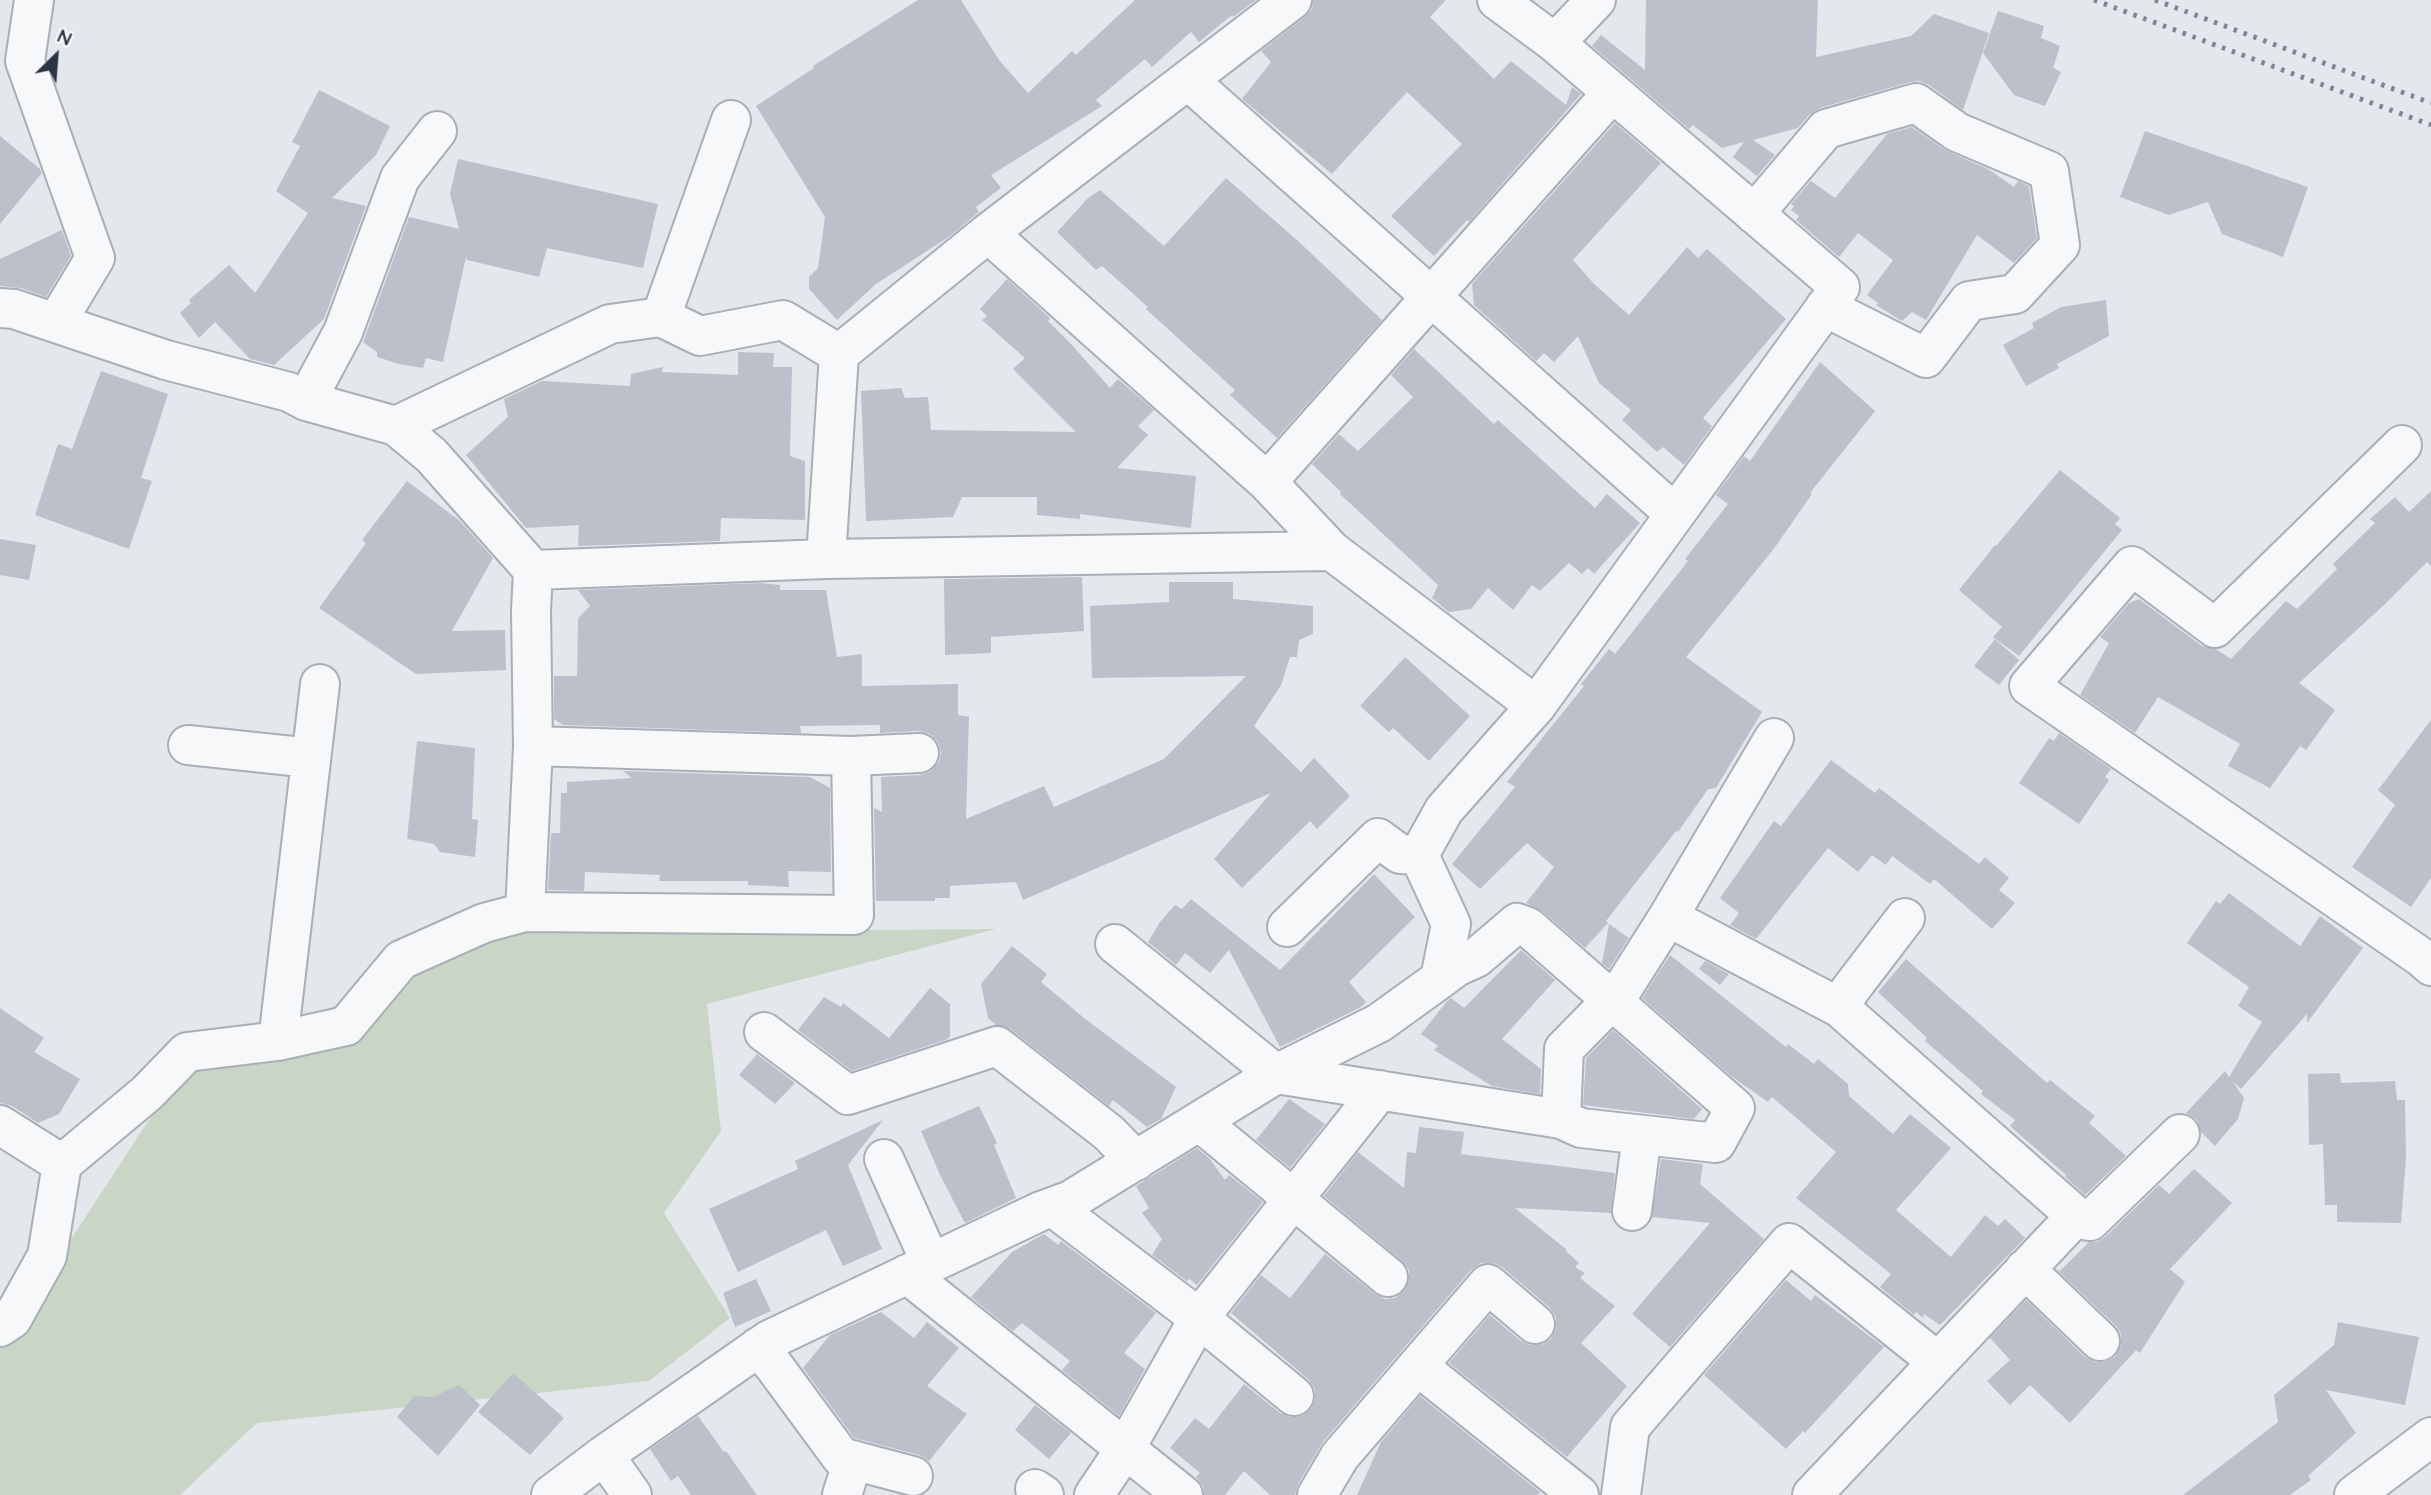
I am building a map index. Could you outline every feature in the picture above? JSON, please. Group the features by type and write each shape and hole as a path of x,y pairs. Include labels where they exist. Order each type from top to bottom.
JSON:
{"street":[{"path":"34,0 24,61 95,258 56,323"},
{"path":"826,559 839,354 988,233 1292,0"},
{"path":"1419,855 1444,810 1536,706 1840,287 1555,43 1497,0"},
{"path":"1555,43 1596,0"},
{"path":"1188,80 1675,514"},
{"path":"1267,482 1612,93"},
{"path":"1754,214 1826,129 1916,103 1956,132 2049,171 2060,245 2015,294 1969,301 1926,358 1825,307"},
{"path":"661,317 731,120"},
{"path":"306,401 343,332 400,178 436,131"},
{"path":"988,233 1267,482 1332,551 1536,706"},
{"path":"0,308 14,309 166,360 289,392 306,401 396,426 430,455 533,570 533,746 525,912"},
{"path":"396,426 610,324 661,317 700,336 783,320 839,354"},
{"path":"2402,445 2215,628 2132,566 2029,686 2431,966"},
{"path":"533,570 826,559 1332,551"},
{"path":"278,1041 320,684"},
{"path":"1561,1119 1564,1049 1621,991 1774,738"},
{"path":"188,745 311,758"},
{"path":"533,746 851,756 919,753"},
{"path":"0,1327 12,1319 47,1256 62,1164 147,1093 187,1052 278,1041 346,1026 401,960 484,923 525,912 854,915 851,756"},
{"path":"1287,927 1378,838 1399,854 1419,855"},
{"path":"1419,855 1451,923 1440,979"},
{"path":"1668,917 1840,1008 2076,1216 1812,1495"},
{"path":"1840,1008 1850,990 1905,919"},
{"path":"551,1495 758,1347 919,1269 1071,1200 1276,1074 1379,1023 1456,967 1476,958 1517,923 1528,927 1735,1108 1716,1143 1581,1128 1561,1119 1276,1074 1115,944"},
{"path":"764,1032 848,1095 997,1046 1109,1133 1136,1161"},
{"path":"1094,1495 1125,1449 1199,1318 1380,1090"},
{"path":"1200,1122 1388,1276"},
{"path":"0,1125 62,1164"},
{"path":"2074,1218 2090,1221 2180,1134"},
{"path":"1632,1212 1642,1135"},
{"path":"884,1159 919,1269 1125,1449 1182,1495"},
{"path":"1053,1207 1199,1318 1294,1396"},
{"path":"1621,1495 1630,1427 1788,1243 1938,1362"},
{"path":"2025,1269 2100,1341"},
{"path":"1317,1495 1340,1456 1488,1284 1535,1324"},
{"path":"758,1347 841,1457 847,1477 913,1476"},
{"path":"1419,1367 1579,1495"},
{"path":"2354,1495 2431,1437"},
{"path":"604,1455 632,1495"}],"green space":[{"path":"996,929 707,1004 721,1131 664,1213 730,1318 649,1381 257,1423 180,1495 0,1495 0,1348 173,1083 488,933"}],"building":[{"path":"918,0 961,0 999,60 1028,93 1072,51 1076,55 1135,0 1256,0 1233,17 1232,15 1199,42 1191,32 1152,67 1145,59 1096,100 1102,106 991,175 1001,188 976,207 979,212 950,236 876,284 837,320 809,289 809,277 818,268 825,217 756,106 814,68 813,66"},
{"path":"1313,0 1446,0 1430,17 1494,79 1511,61 1566,105 1572,87 1581,94 1468,223 1468,219 1434,256 1391,216 1462,144 1407,92 1332,174 1242,99 1271,62 1261,51 1305,17 1312,9"},
{"path":"1646,0 1818,0 1816,57 1911,36 1934,14 1989,33 1963,110 1929,85 1919,81 1820,108 1809,115 1798,128 1753,140 1775,155 1757,176 1733,157 1744,142 1722,148 1693,125 1689,129 1592,46 1601,35 1645,70"},
{"path":"1998,11 2044,26 2041,38 2060,46 2053,68 2061,72 2045,106 2014,95 1983,53"},
{"path":"319,90 390,126 376,155 332,198 366,206 324,319 274,365 250,359 215,322 199,338 180,313 191,303 189,300 229,265 255,293 308,213 276,191 300,146 292,142"},
{"path":"1615,123 1661,163 1573,260 1594,284 1629,315 1687,247 1698,258 1707,249 1786,319 1703,418 1712,426 1684,465 1663,447 1657,452 1622,420 1631,410 1599,383 1578,336 1554,362 1544,353 1536,361 1474,305 1472,284"},
{"path":"1912,127 1945,150 1988,169 2014,187 2018,181 2029,186 2037,238 2014,263 1977,235 1926,320 1912,312 1902,321 1876,305 1878,303 1867,295 1893,260 1858,233 1839,257 1796,220 1799,216 1791,210 1794,206 1791,204 1811,181 1835,198 1887,134"},
{"path":"2145,131 2308,187 2283,257 2222,234 2208,202 2169,215 2120,197"},
{"path":"0,136 42,173 0,224"},
{"path":"458,159 658,204 643,268 547,248 539,277 467,260 466,257 443,362 426,358 423,368 377,357 377,352 363,342 409,217 459,229 450,194"},
{"path":"1226,178 1382,320 1277,438 1230,395 1235,390 1146,309 1148,307 1102,266 1096,270 1057,232 1088,198 1100,190 1164,246"},
{"path":"62,230 71,256 46,297 21,288 0,286 0,259"},
{"path":"1007,279 1050,318 1048,321 1110,388 1118,379 1154,410 1138,426 1148,435 1117,468 1196,476 1191,528 1080,514 1080,519 1037,515 1037,497 962,497 953,517 866,521 861,391 901,388 905,398 928,397 931,430 1076,432 1013,369 1025,358 982,320 987,316 980,309"},
{"path":"2106,300 2109,336 2057,364 2059,368 2026,386 2003,345 2034,328 2032,323 2061,307"},
{"path":"1414,349 1494,424 1498,420 1595,508 1607,494 1640,523 1594,574 1588,568 1582,574 1569,563 1540,591 1532,585 1513,610 1488,588 1471,609 1449,612 1432,598 1438,585 1340,494 1312,464 1339,434 1358,451 1413,397 1391,375"},
{"path":"738,352 774,353 773,367 792,367 790,456 805,461 805,520 721,518 720,541 578,546 579,525 526,528 466,455 508,417 504,399 542,381 630,386 631,374 663,367 662,372 738,375"},
{"path":"1820,362 1875,411 1810,493 1812,494 1773,550 1686,657 1762,712 1716,788 1708,789 1678,832 1676,831 1606,921 1608,923 1585,948 1542,911 1526,903 1554,867 1527,843 1480,889 1452,864 1515,787 1507,782 1584,686 1581,684 1609,649 1615,654 1688,561 1685,559 1728,504 1716,495 1744,456 1750,461"},
{"path":"101,371 168,394 141,478 152,481 129,549 35,515 58,444 72,449"},
{"path":"2060,470 2120,518 2115,524 2122,530 2019,656 1993,637 2002,627 1959,590"},
{"path":"407,481 460,521 493,558 452,631 505,630 506,670 416,674 319,608 366,543 362,540"},
{"path":"2431,491 2431,566 2427,562 2299,683 2335,710 2306,750 2300,746 2270,788 2228,766 2240,744 2158,697 2135,733 2080,695 2109,643 2100,637 2129,603 2139,599 2202,646 2216,649 2231,659 2286,601 2297,609 2337,569 2333,564 2375,523 2370,519 2395,497 2409,512"},
{"path":"0,539 36,545 29,580 0,575"},
{"path":"1082,577 1084,631 991,637 991,653 945,655 944,579"},
{"path":"1169,582 1233,582 1233,599 1313,606 1313,634 1299,640 1297,657 1290,657 1281,685 1254,726 1301,772 1314,758 1350,796 1317,829 1310,821 1242,888 1214,859 1271,793 1023,900 1016,882 950,886 950,898 935,898 935,901 876,901 874,808 882,812 881,777 920,775 931,771 939,762 941,753 938,742 930,734 918,731 880,733 880,725 800,726 801,733 563,725 554,719 554,676 577,676 578,618 590,606 578,590 760,583 780,585 780,590 826,590 837,657 862,654 862,686 958,684 958,715 969,717 966,819 1044,786 1054,807 1164,759 1246,676 1092,678 1090,606 1169,602"},
{"path":"1995,639 2019,660 1999,685 1974,666"},
{"path":"1405,657 1470,716 1429,761 1393,728 1389,732 1360,706"},
{"path":"2431,720 2431,878 2411,907 2352,867 2395,805 2378,790"},
{"path":"2059,733 2111,769 2105,777 2109,780 2079,824 2019,783 2049,738 2054,741"},
{"path":"417,741 475,748 472,819 478,820 475,857 440,852 434,844 407,839"},
{"path":"1831,760 1875,793 1879,788 1979,864 1985,857 2009,878 1999,890 2015,903 1992,929 1934,879 1930,884 1892,856 1886,865 1872,855 1858,872 1828,848 1756,939 1730,925 1739,913 1720,898 1774,821 1781,826"},
{"path":"623,771 810,777 830,788 831,872 788,871 789,887 748,885 748,881 659,881 660,875 585,872 584,891 548,890 551,833 560,833 561,793 567,793 567,782 632,778"},
{"path":"1374,874 1415,917 1349,982 1366,1002 1361,1007 1280,1047 1229,950 1210,973 1185,953 1176,965 1148,942 1175,905 1182,909 1191,899 1280,970"},
{"path":"2229,893 2300,946 2320,916 2363,948 2307,1023 2307,1014 2241,1089 2233,1082 2244,1098 2238,1119 2215,1146 2201,1132 2196,1119 2186,1113 2225,1071 2229,1077 2262,1022 2238,1006 2249,987 2187,943 2216,901 2220,904"},
{"path":"1609,924 1629,938 1609,969 1602,963"},
{"path":"1012,946 1047,974 1041,982 1176,1087 1161,1119 1147,1127 1113,1100 1109,1106 1010,1029 996,1025 988,1018 981,984"},
{"path":"1521,950 1555,980 1502,1039 1541,1069 1540,1094 1492,1086 1434,1050 1438,1046 1421,1034 1447,1001 1451,998 1464,1008"},
{"path":"1670,955 1786,1047 1788,1044 1814,1064 1818,1059 1848,1084 1849,1096 1893,1134 1910,1114 1951,1148 1896,1210 1951,1257 1985,1215 1998,1226 2005,1219 2025,1238 1940,1325 1924,1314 1923,1318 1916,1312 1914,1315 1880,1287 1891,1274 1796,1198 1836,1152 1772,1097 1768,1102 1731,1076 1642,998"},
{"path":"1906,959 2047,1083 2050,1080 2095,1116 2089,1123 2126,1156 2085,1195 2010,1126 2015,1120 1981,1094 1983,1091 1925,1041 1927,1038 1878,992"},
{"path":"1705,961 1729,974 1720,985 1699,969"},
{"path":"930,988 950,1004 948,1039 852,1071 798,1030 824,997 841,1007 843,1003 889,1038"},
{"path":"0,1008 44,1038 34,1052 80,1079 59,1114 38,1123 12,1106 0,1103"},
{"path":"1613,1030 1702,1109 1694,1119 1583,1105 1586,1058"},
{"path":"757,1054 795,1083 775,1104 739,1075"},
{"path":"2340,1073 2341,1083 2395,1081 2397,1100 2405,1100 2406,1158 2401,1223 2337,1222 2337,1205 2325,1205 2323,1144 2309,1145 2308,1074"},
{"path":"1289,1099 1325,1124 1290,1168 1256,1140"},
{"path":"979,1106 997,1143 994,1145 1016,1198 965,1223 921,1131"},
{"path":"883,1120 848,1165 882,1249 843,1266 826,1230 738,1272 709,1209 798,1169 795,1161"},
{"path":"1419,1127 1464,1132 1461,1154 1615,1173 1611,1213 1515,1208 1567,1250 1579,1263 1575,1267 1585,1273 1580,1278 1615,1306 1581,1343 1627,1386 1567,1457 1449,1363 1490,1315 1521,1341 1530,1345 1543,1344 1551,1339 1556,1329 1556,1317 1549,1307 1502,1267 1493,1263 1481,1263 1471,1270 1323,1442 1298,1484 1295,1495 1270,1495 1244,1471 1225,1495 1204,1495 1203,1486 1196,1477 1200,1473 1170,1448 1195,1418 1209,1429 1244,1384 1280,1413 1290,1417 1302,1416 1311,1409 1315,1400 1315,1389 1308,1379 1231,1313 1261,1275 1290,1298 1325,1254 1385,1299 1395,1298 1405,1290 1409,1281 1409,1270 1402,1261 1324,1196 1358,1152 1404,1188 1407,1152 1416,1153"},
{"path":"1197,1148 1210,1159 1225,1180 1229,1175 1263,1202 1197,1285 1189,1279 1187,1281 1152,1255 1162,1239 1142,1213 1149,1208 1136,1186"},
{"path":"1661,1159 1703,1164 1700,1184 1764,1239 1670,1347 1632,1314 1710,1223 1652,1217"},
{"path":"2194,1169 2232,1203 2170,1269 2185,1282 2140,1353 2136,1350 2070,1423 2030,1385 2010,1405 1987,1381 2010,1360 1990,1338 2026,1300 2085,1357 2095,1362 2105,1362 2115,1357 2121,1346 2121,1334 2116,1326 2056,1269 2060,1271 2089,1242 2097,1242 2105,1237 2159,1185 2169,1194"},
{"path":"1044,1234 1058,1245 1061,1241 1156,1313 1124,1353 1145,1369 1119,1416 1062,1370 1070,1361 1022,1323 1013,1331 971,1297 1012,1252"},
{"path":"756,1279 771,1311 735,1327 723,1293"},
{"path":"1786,1280 1811,1301 1815,1295 1884,1347 1805,1433 1803,1431 1786,1449 1704,1375"},
{"path":"881,1312 914,1338 927,1322 959,1348 927,1386 967,1414 929,1461 919,1455 854,1438 803,1368 830,1335"},
{"path":"2338,1322 2419,1337 2405,1405 2326,1390 2356,1433 2308,1476 2311,1480 2290,1495 2183,1495 2278,1422 2274,1395 2334,1345"},
{"path":"513,1373 564,1418 530,1455 478,1412"},
{"path":"459,1385 480,1405 438,1456 397,1417 414,1396 433,1397"},
{"path":"1420,1396 1540,1492 1538,1495 1357,1495 1381,1442"},
{"path":"1035,1405 1071,1433 1049,1459 1015,1430"},
{"path":"698,1416 757,1495 691,1495 678,1476 671,1481 650,1449"}],"railway":[{"path":"2094,0 2431,125"},
{"path":"2155,0 2431,103"}]}
